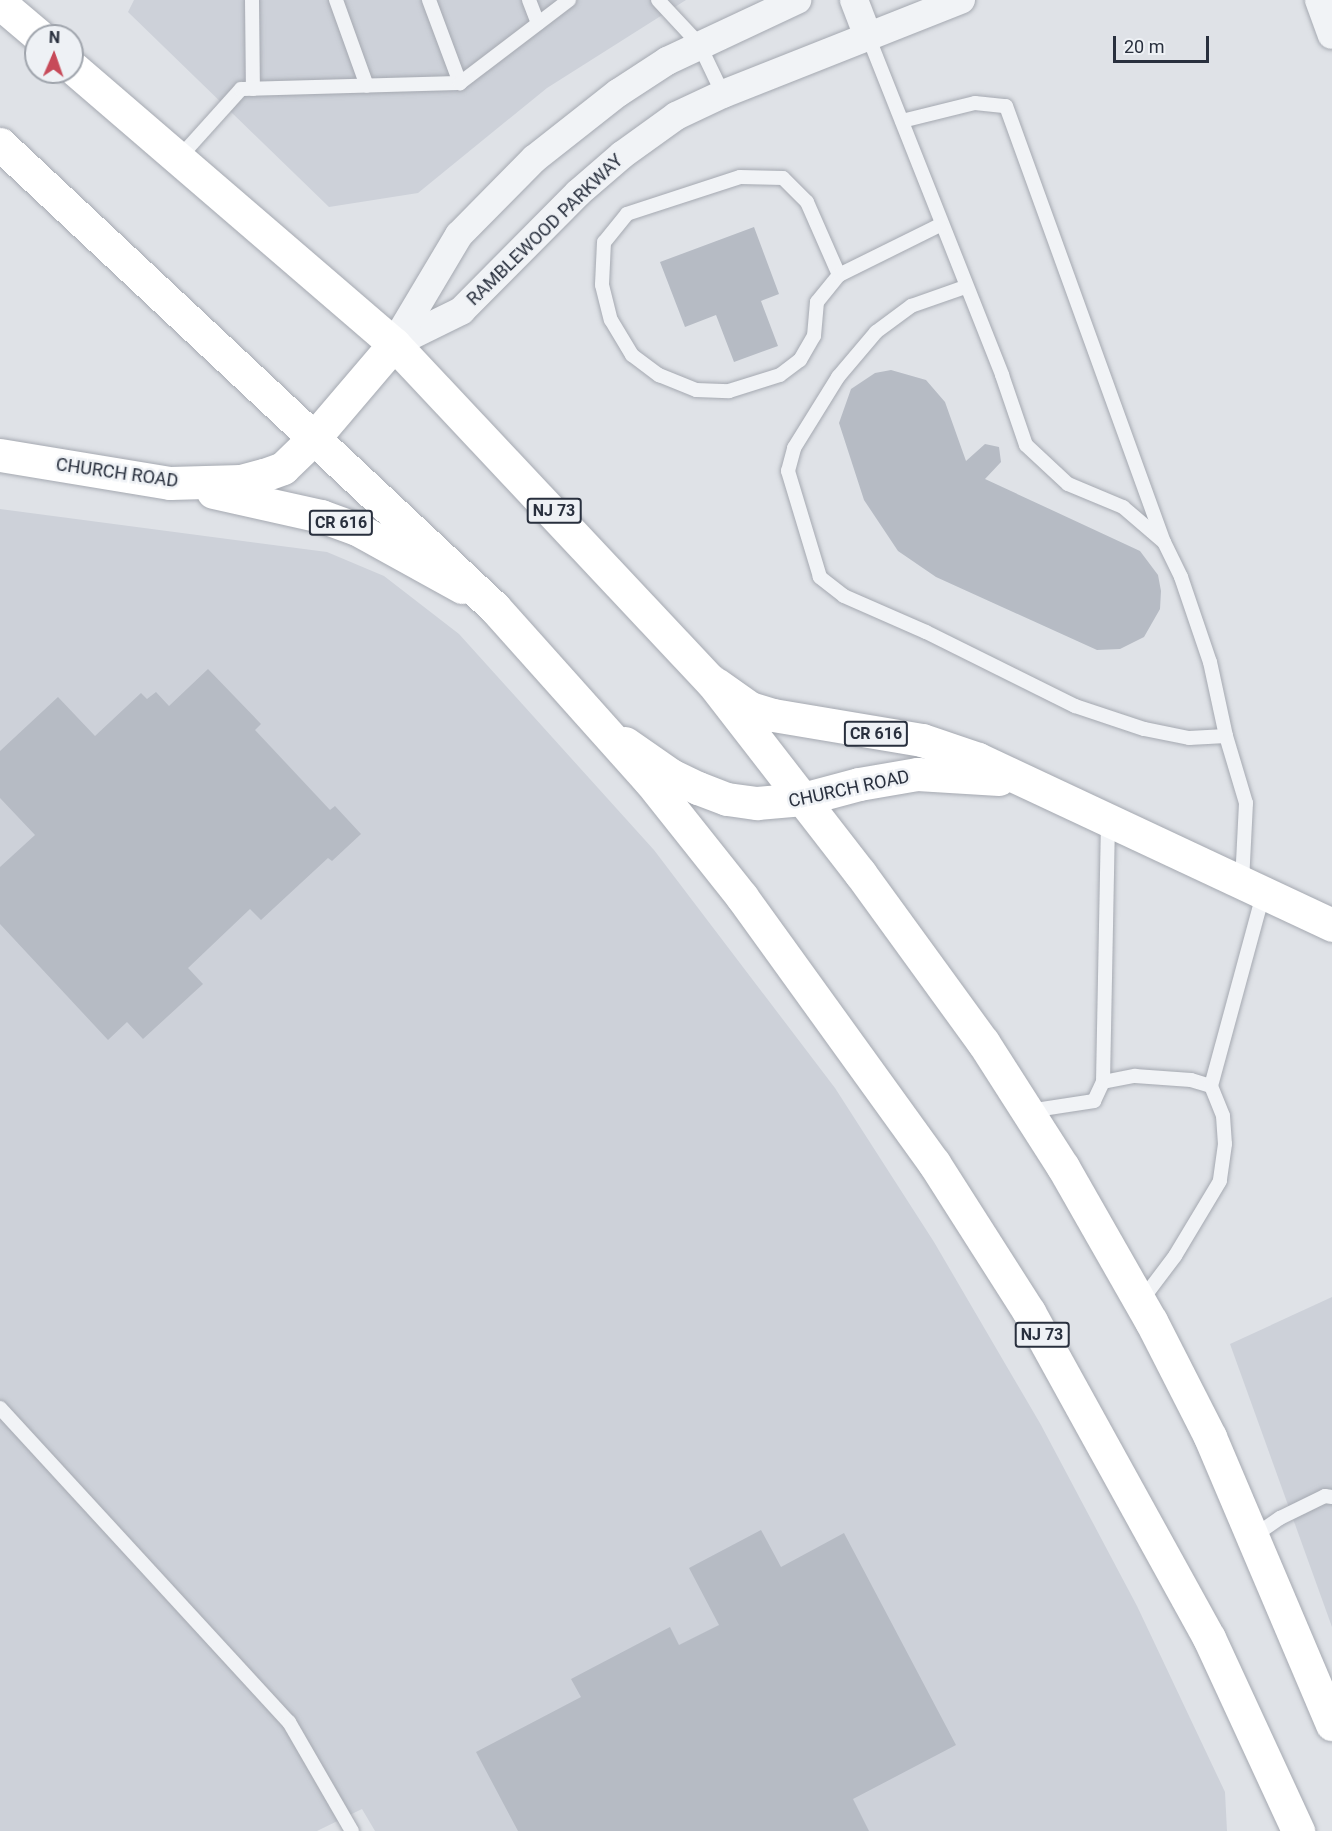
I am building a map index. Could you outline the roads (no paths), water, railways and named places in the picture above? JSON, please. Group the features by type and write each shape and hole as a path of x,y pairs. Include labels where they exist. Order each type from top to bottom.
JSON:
{"main road":[{"path":"0,3 25,24"},
{"name":"NJ 73","path":"84,77 394,344 711,681 803,799 924,959 1027,1112 1140,1303 1205,1427 1254,1536 1332,1724"},
{"name":"NJ 73","path":"0,144 495,608 602,725 742,897 982,1236 1166,1556 1209,1638 1298,1831"},
{"name":"CHURCH ROAD","path":"0,455 170,483 231,482 264,475 283,468 314,438 394,344"},
{"name":"CR 616","path":"170,483 321,516 357,529 432,568 495,608"},
{"name":"CHURCH ROAD","path":"711,681 750,708 773,716 922,740 978,759 1332,925"},
{"name":"CHURCH ROAD","path":"602,725 671,775 727,799 781,803 859,784 917,774 984,775 1043,788"}],"street":[{"path":"394,344 459,235 534,159 618,93 699,44 797,0"},
{"path":"854,0 868,36"},
{"name":"RAMBLEWOOD PARKWAY","path":"394,344 461,312 570,200 622,155 676,116 723,94 962,0"},
{"path":"1319,0 1332,35"}],"lane":[{"path":"252,0 253,89"},
{"path":"336,0 368,86"},
{"path":"429,0 460,83"},
{"path":"529,0 538,23"},
{"path":"178,159 241,89 460,83 569,0"},
{"path":"658,0 699,44 723,94"},
{"path":"868,36 1026,445 1068,484 1123,507 1164,542"},
{"path":"902,121 975,104 1006,106 1164,542 1181,577 1210,662 1226,736 1246,802 1252,889 1211,1086 1223,1116 1226,1144 1220,1182 1175,1256 1140,1303"},
{"path":"839,275 807,202 783,178 740,177 627,214 604,242 602,285 610,320 632,355 659,375 696,390 729,391 780,375 800,360 814,336 817,302 839,275 940,225"},
{"path":"965,287 911,306 876,332 838,377 794,448 788,471 820,577 844,596 926,632 1075,706 1144,729 1189,738 1226,736"},
{"path":"1027,1112 1094,1101 1103,1082 1108,820"},
{"path":"1103,1082 1135,1076 1191,1080 1211,1086"},
{"path":"0,1408 289,1722 352,1831"},
{"path":"1254,1536 1280,1518 1325,1496 1332,1497"}]}
